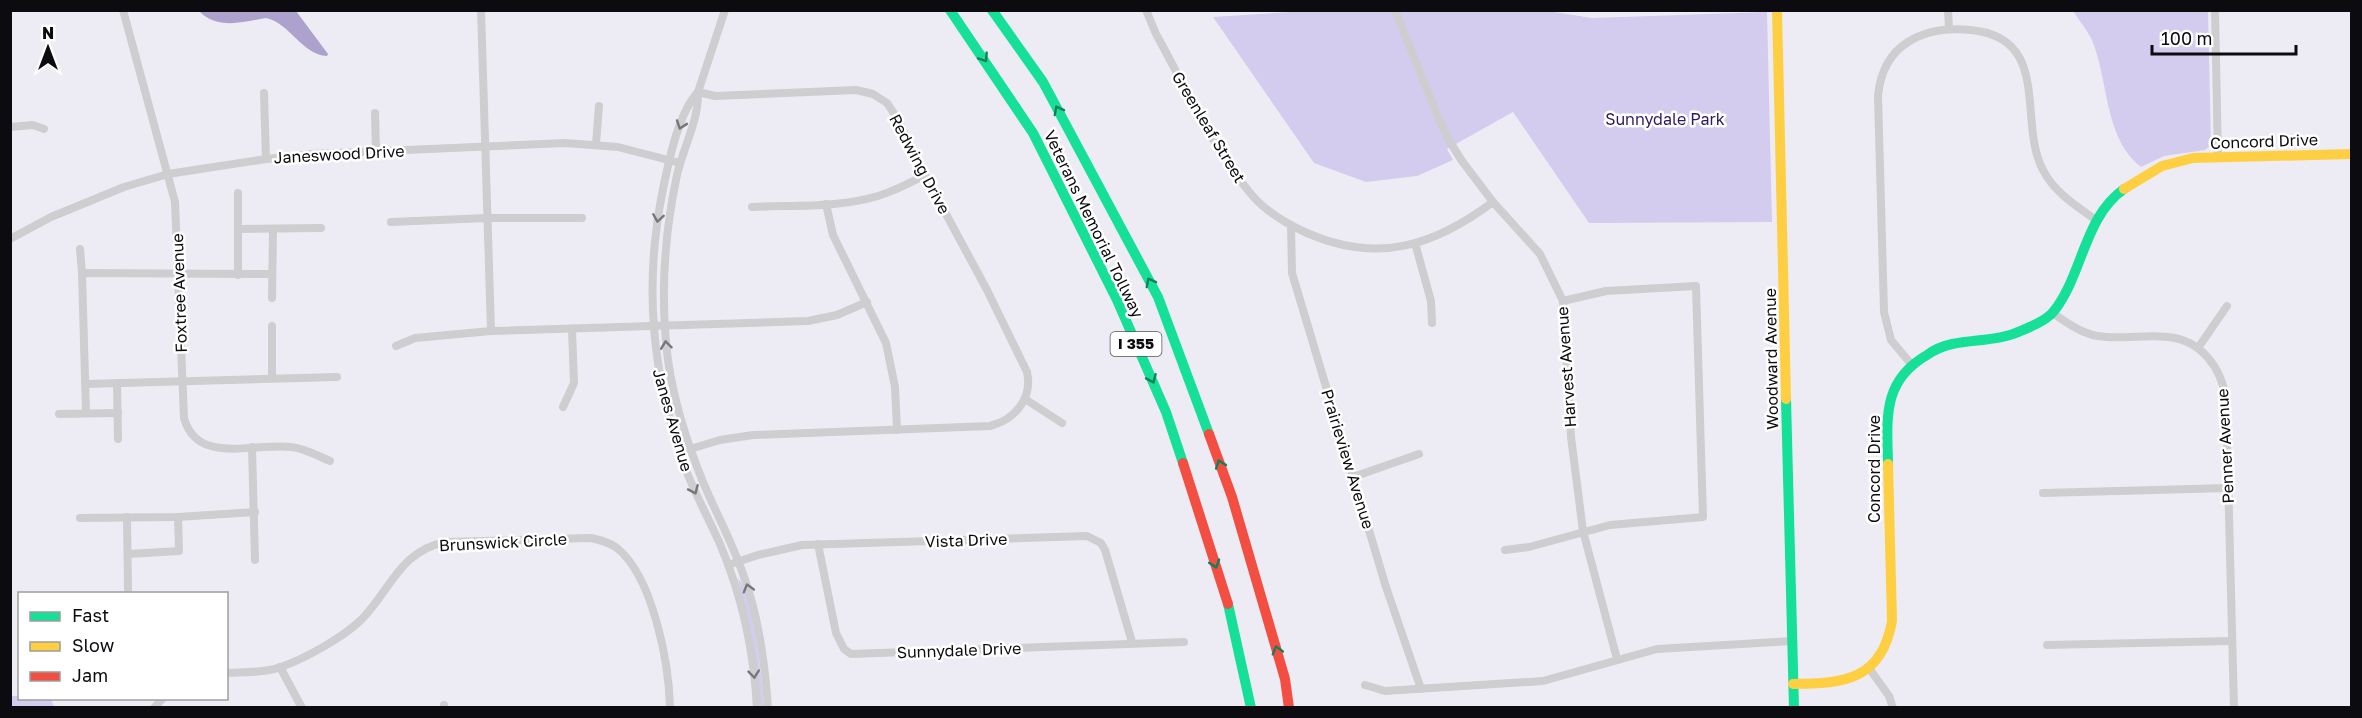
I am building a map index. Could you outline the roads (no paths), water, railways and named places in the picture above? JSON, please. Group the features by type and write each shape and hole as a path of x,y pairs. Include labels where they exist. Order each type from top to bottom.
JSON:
{"main road":[{"name":"Veterans Memorial Tollway","path":"950,10 1033,133 1117,300 1166,412 1228,603 1251,708"},
{"name":"Veterans Memorial Tollway","path":"992,10 1043,82 1158,297 1232,497 1285,679 1289,708"},
{"name":"Woodward Avenue","path":"1778,10 1794,708"},
{"name":"Concord Drive","path":"1793,684 1835,683 1854,678 1869,668 1885,647 1892,628 1887,417 1893,394 1902,374 1911,364 1951,344 2010,336 2053,313 2074,279 2096,220 2111,198 2154,169 2183,160 2218,157 2352,154"}],"street":[{"name":"Foxtree Avenue","path":"123,10 177,214 177,272 184,418 195,440 212,448 292,447 330,460"},
{"path":"481,10 491,331"},
{"name":"Janes Avenue","path":"725,10 698,92 698,104 680,163 666,243 664,325 673,387 690,448 739,562 751,599 762,646 768,708"},
{"name":"Greenleaf Street","path":"1146,10 1156,34 1235,174 1253,197 1291,226 1329,242 1383,249 1415,243 1447,232 1493,202"},
{"name":"Harvest Avenue","path":"1395,10 1450,142 1493,202 1540,254 1563,301 1571,437 1583,531 1617,659"},
{"path":"1948,10 1949,29"},
{"path":"2215,10 2218,157"},
{"path":"1911,364 1891,340 1885,320 1879,86 1885,68 1897,50 1920,36 1949,29 1987,33 2013,49 2027,73 2033,139 2043,171 2068,200 2096,220"},
{"name":"Redwing Drive","path":"698,92 715,96 856,90 868,92 887,103 897,118 1028,372 1029,380 1025,399"},
{"name":"Janes Avenue","path":"698,92 689,101 669,160 654,242 653,325 660,384 680,452 693,489 728,565 736,588 750,645 757,708"},
{"path":"264,93 266,159"},
{"path":"596,144 599,106"},
{"path":"375,113 376,151"},
{"path":"10,127 33,125 44,129"},
{"name":"Janeswood Drive","path":"10,239 51,217 124,187 168,174 266,159 376,151 596,144 618,147 680,163"},
{"path":"752,207 826,204 878,196 925,175"},
{"path":"238,192 238,275"},
{"path":"826,204 837,243 882,330 890,356 895,387 897,430"},
{"path":"391,222 487,218 582,218"},
{"name":"Prairieview Avenue","path":"1291,226 1292,273 1386,587 1421,689"},
{"path":"239,229 321,228"},
{"path":"272,298 273,229"},
{"path":"1415,243 1431,302 1432,323"},
{"path":"80,249 86,413"},
{"path":"82,273 272,274"},
{"path":"1505,550 1529,547 1610,525 1702,517 1696,286 1606,291 1563,301"},
{"path":"396,346 415,338 491,331 808,321 837,315 867,302"},
{"path":"2198,348 2227,306"},
{"name":"Penner Avenue","path":"2053,313 2094,336 2166,336 2185,342 2206,352 2219,374 2224,389 2234,708"},
{"path":"272,326 272,377"},
{"path":"563,407 574,383 572,329"},
{"path":"86,384 272,377 337,377"},
{"path":"117,383 118,439"},
{"path":"680,452 720,440 753,435 990,426 1011,418 1025,399 1062,423"},
{"path":"59,414 118,413"},
{"path":"252,447 255,560"},
{"path":"1353,477 1419,454"},
{"path":"2043,493 2228,488"},
{"path":"80,518 178,517 255,512"},
{"path":"127,517 128,589"},
{"path":"128,554 179,551 178,517"},
{"name":"Vista Drive","path":"728,565 789,548 818,544 1087,536 1101,543 1105,550 1132,642"},
{"name":"Brunswick Circle","path":"228,673 280,668 333,640 361,620 408,559 431,545 446,542 591,538 606,542 625,556 646,595 666,660 670,708"},
{"name":"Sunnydale Drive","path":"818,544 836,633 844,650 851,654 1132,642 1184,642"},
{"path":"1365,685 1385,691 1543,681 1617,659 1669,647 1792,641"},
{"path":"2047,645 2232,641"},
{"path":"280,668 302,708"},
{"path":"1869,668 1889,696 1893,708"}],"park label":[{"name":"Sunnydale Park","path":"1665,119"}]}
